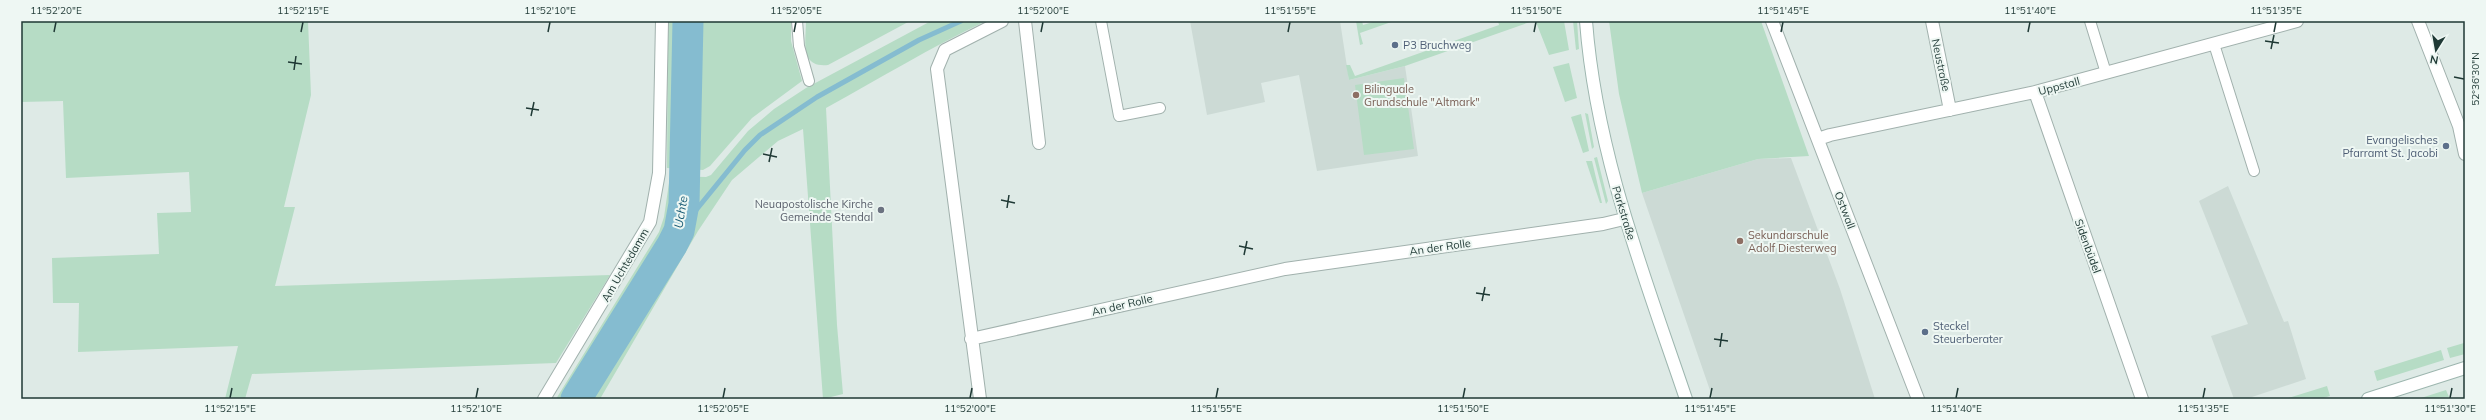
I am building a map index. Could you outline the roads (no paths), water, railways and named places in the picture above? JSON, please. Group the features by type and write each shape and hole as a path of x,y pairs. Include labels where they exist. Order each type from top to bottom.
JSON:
{"street":[{"name":"Am Uchtedamm","path":"544,399 650,222 659,173 662,21"},
{"path":"980,399 936,69 945,50 1002,21"},
{"path":"1025,21 1039,143"},
{"name":"Parkstraße","path":"1586,21 1596,100 1606,149 1624,219 1686,399"},
{"name":"Ostwall","path":"1772,21 1918,399"},
{"name":"Neustraße","path":"1932,21 1950,110"},
{"name":"Uppstall","path":"1818,139 2034,92 2297,21"},
{"path":"2418,21 2462,125 2465,154"},
{"name":"Sidenbüdel","path":"2034,92 2142,399"},
{"name":"An der Rolle","path":"971,339 1285,269 1603,224 1624,219"},
{"path":"2368,399 2465,368"}],"lane":[{"path":"797,21 799,46 810,81"},
{"path":"1101,21 1119,116 1160,108"},
{"path":"2090,21 2106,73"},
{"path":"2214,44 2254,171"}],"waterway":[{"name":"Uchte","path":"576,399 672,245 679,231 684,204 688,21"},
{"path":"679,231 745,150 760,135 817,97 919,40 961,21"}],"place":[{"name":"P3 Bruchweg","path":"1395,45"},
{"name":"Bilinguale Grundschule \"Altmark\"","path":"1356,95"},
{"name":"Evangelisches Pfarramt St. Jacobi","path":"2446,146"},
{"name":"Neuapostolische Kirche Gemeinde Stendal","path":"881,210"},
{"name":"Sekundarschule Adolf Diesterweg","path":"1740,241"},
{"name":"Steckel Steuerberater","path":"1925,332"}]}
